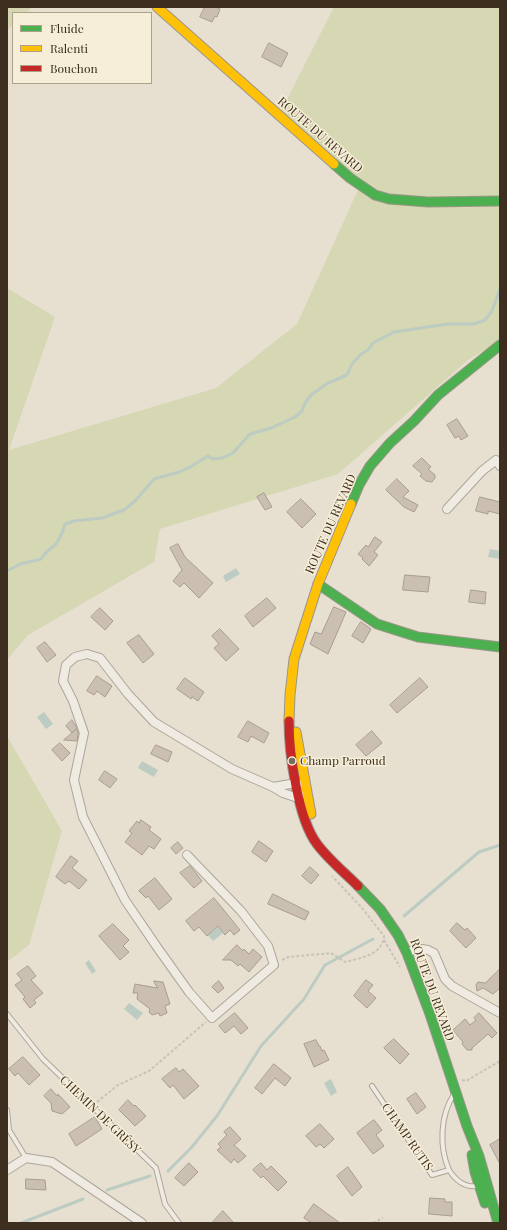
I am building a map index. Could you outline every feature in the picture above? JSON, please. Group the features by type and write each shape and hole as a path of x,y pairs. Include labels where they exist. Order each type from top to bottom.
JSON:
{"main road":[{"name":"ROUTE DU REVARD","path":"157,7 350,178 375,195 405,201 500,201"},
{"name":"ROUTE DU REVARD","path":"498,1223 484,1184 480,1156 467,1126 408,953 398,934 380,909 317,844 312,836 303,813 296,783 289,736 290,695 294,659 318,584 341,525 359,485 370,466 390,443 414,421 438,395 500,344"},
{"path":"318,584 376,624 418,637 500,647"},
{"name":"ROUTE DU REVARD","path":"290,695 306,790 315,828 333,860"},
{"name":"ROUTE DU REVARD","path":"491,1223 494,1211"}],"street":[{"path":"447,508 482,471 496,460 500,466"},
{"path":"187,855 241,911 268,946 274,965 212,1018 184,986 126,900 83,817 74,780 84,733 73,701 63,681 66,665 75,657 87,654 100,658 128,694 154,722 232,769 295,797 299,796 306,790 296,783 273,787"},
{"path":"408,953 413,950 428,950 434,953 445,979 452,986 500,1013"},
{"path":"7,1170 26,1158 52,1162 142,1223"}],"lane":[{"name":"CHEMIN DE GRÉSY","path":"7,1014 43,1059 156,1168 165,1204 179,1223"},
{"name":"CHAMP RUTIS","path":"372,1086 432,1175 449,1170"},
{"name":"CHAMP RUTIS","path":"454,1087 446,1111 443,1127 445,1161 454,1179 464,1185 470,1187 484,1184"},
{"path":"7,1110 8,1131 26,1158"}],"path":[{"path":"332,876 384,936 384,940 400,967"},
{"path":"274,965 288,957 331,953 345,962 371,955 380,947 384,940"},
{"path":"92,1106 118,1085 149,1071 212,1018"},
{"path":"454,1087 457,1077 466,1081 500,1061"},
{"path":"373,1223 382,1218"}],"green space":[{"path":"7,7 32,7 27,12 12,12 12,26 7,30"},
{"path":"334,7 500,7 500,341 468,360 338,474 160,529 154,562 28,635 7,660 7,288 55,317 9,450 216,388 297,324 358,190 278,117"},
{"path":"7,736 62,831 29,945 7,962"}],"shaded area":[{"path":"490,549 500,551 500,559 488,557"},
{"path":"236,568 240,574 226,582 223,576"},
{"path":"44,712 53,724 46,729 37,717"},
{"path":"142,761 158,770 154,777 138,768"},
{"path":"218,927 223,933 213,941 208,935"},
{"path":"89,960 96,971 92,974 85,963"},
{"path":"129,1003 143,1013 137,1020 124,1009"},
{"path":"331,1079 337,1092 331,1096 324,1083"}],"building":[{"path":"205,7 215,7 220,9 217,17 215,16 212,22 200,17"},
{"path":"269,43 288,53 281,67 262,57"},
{"path":"457,419 468,436 461,440 459,436 455,438 447,425"},
{"path":"422,458 431,467 428,469 435,475 432,482 426,481 420,476 422,474 413,466"},
{"path":"397,479 409,491 403,497 418,505 414,512 404,507 386,490"},
{"path":"264,493 272,507 265,510 257,497"},
{"path":"480,497 500,502 500,514 488,511 488,514 476,511"},
{"path":"301,499 316,514 302,528 287,512"},
{"path":"375,537 382,542 374,552 378,555 369,566 358,554 366,545 368,547"},
{"path":"178,544 185,557 213,583 199,598 184,583 180,587 173,581 182,570 170,548"},
{"path":"405,575 430,577 428,592 403,590"},
{"path":"471,590 486,592 485,604 469,602"},
{"path":"267,598 276,608 253,627 245,616"},
{"path":"334,607 346,612 328,654 310,644 315,632 321,634"},
{"path":"100,608 113,621 105,630 91,617"},
{"path":"361,622 371,629 363,643 352,636"},
{"path":"220,629 239,649 226,661 214,648 219,644 212,636"},
{"path":"139,635 154,654 143,663 127,643"},
{"path":"45,642 56,655 47,662 37,648"},
{"path":"97,676 112,686 105,697 97,691 94,695 87,691"},
{"path":"185,678 204,692 198,701 192,697 191,699 177,689"},
{"path":"420,678 428,687 397,713 390,705"},
{"path":"72,720 77,728 72,733 66,726"},
{"path":"248,721 269,733 264,743 251,736 248,742 238,737"},
{"path":"77,729 77,741 64,740"},
{"path":"372,731 382,743 366,756 356,745"},
{"path":"60,743 70,753 62,761 52,750"},
{"path":"156,745 172,752 168,762 151,754"},
{"path":"105,771 117,779 110,788 99,780"},
{"path":"141,820 151,827 149,830 161,839 154,849 149,846 142,855 125,842 132,833 129,831 137,821 139,823"},
{"path":"259,841 273,851 266,862 252,852"},
{"path":"178,842 183,848 176,854 171,848"},
{"path":"71,856 78,861 72,868 87,880 79,889 69,881 65,884 56,877"},
{"path":"190,866 202,881 194,888 180,873"},
{"path":"310,867 319,875 311,884 302,876"},
{"path":"155,878 172,899 159,910 148,896 146,898 139,891"},
{"path":"273,894 309,912 305,920 268,904"},
{"path":"214,898 240,930 234,935 230,930 225,935 218,926 207,936 199,927 194,931 186,921"},
{"path":"457,923 465,930 467,928 476,938 466,948 450,931"},
{"path":"113,924 129,940 123,946 129,952 120,960 99,936"},
{"path":"237,945 249,954 253,949 262,957 249,972 240,964 238,966 231,960 223,960"},
{"path":"28,966 36,976 31,980 43,993 34,1000 36,1003 30,1008 23,999 25,997 15,985 22,980 17,974"},
{"path":"500,969 500,988 493,994 483,988 477,991 476,985 478,982 485,983"},
{"path":"366,980 373,985 368,991 376,998 367,1008 354,996"},
{"path":"154,981 163,982 170,1004 165,1006 167,1013 160,1016 159,1013 152,1015 149,1012 150,1009 137,999 138,993 133,993 135,984 157,988"},
{"path":"219,981 224,988 218,993 212,987"},
{"path":"235,1013 248,1028 241,1034 234,1026 225,1033 219,1026"},
{"path":"479,1013 497,1033 492,1038 488,1034 472,1048 472,1050 467,1050 462,1044 463,1042 453,1030 465,1019 470,1025 476,1020 474,1018"},
{"path":"394,1039 409,1054 400,1064 384,1048"},
{"path":"316,1040 322,1051 324,1050 329,1060 314,1067 304,1044"},
{"path":"23,1057 40,1075 29,1085 18,1073 15,1076 9,1069"},
{"path":"274,1064 291,1078 285,1086 275,1078 262,1094 255,1088"},
{"path":"176,1068 179,1072 183,1069 199,1086 184,1099 173,1085 170,1088 162,1079"},
{"path":"51,1089 70,1107 62,1114 52,1111 51,1103 44,1096"},
{"path":"416,1093 426,1107 417,1114 407,1099"},
{"path":"128,1100 146,1116 135,1126 119,1110"},
{"path":"95,1117 102,1129 76,1146 69,1134"},
{"path":"374,1120 382,1130 376,1135 384,1146 373,1154 357,1133"},
{"path":"320,1124 334,1139 324,1148 320,1144 316,1147 306,1136"},
{"path":"230,1127 241,1139 234,1145 246,1156 238,1163 234,1159 231,1163 217,1150 221,1147 218,1144 227,1135 224,1132"},
{"path":"500,1139 500,1164 490,1145"},
{"path":"189,1163 198,1172 184,1186 175,1178"},
{"path":"261,1163 267,1170 271,1166 287,1182 278,1191 263,1176 261,1178 253,1170"},
{"path":"348,1167 362,1187 352,1196 337,1176"},
{"path":"26,1179 45,1180 46,1190 26,1189"},
{"path":"430,1198 445,1199 445,1202 452,1202 452,1216 429,1214"},
{"path":"314,1204 340,1223 312,1223 304,1218"},
{"path":"223,1211 234,1223 212,1223"}],"waterway":[{"path":"7,571 20,564 41,559 46,552 57,543 65,524 74,521 102,518 124,510 135,501 154,479 179,472 208,456 213,459 222,458 233,453 250,434 271,428 295,417 302,411 305,403 311,395 328,383 347,375 352,364 361,354 368,350 373,343 394,332 448,324 474,324 485,320 492,311 500,289"},
{"path":"404,916 479,852 500,845"},
{"path":"168,1171 191,1148 217,1116 261,1046 304,999 325,965 373,939"},
{"path":"107,1190 150,1176"},
{"path":"21,1223 83,1199"}],"traffic: fast":[{"path":"334,164 350,178 375,195 389,199 428,202 500,201"},
{"path":"351,504 359,485 370,466 390,443 414,421 438,395 500,345"},
{"path":"318,584 377,624 418,637 500,647"},
{"path":"358,886 380,909 398,935 407,953 430,1014 467,1126 479,1156 498,1223"},
{"path":"472,1155 475,1172 485,1203"}],"traffic: slow":[{"path":"157,7 334,164"},
{"path":"289,721 294,659 318,584 351,504"},
{"path":"296,732 311,814"}],"traffic: jam":[{"path":"289,721 289,734 296,785 310,833 326,855 358,886"}],"place":[{"name":"Champ Parroud","path":"292,761"}]}
